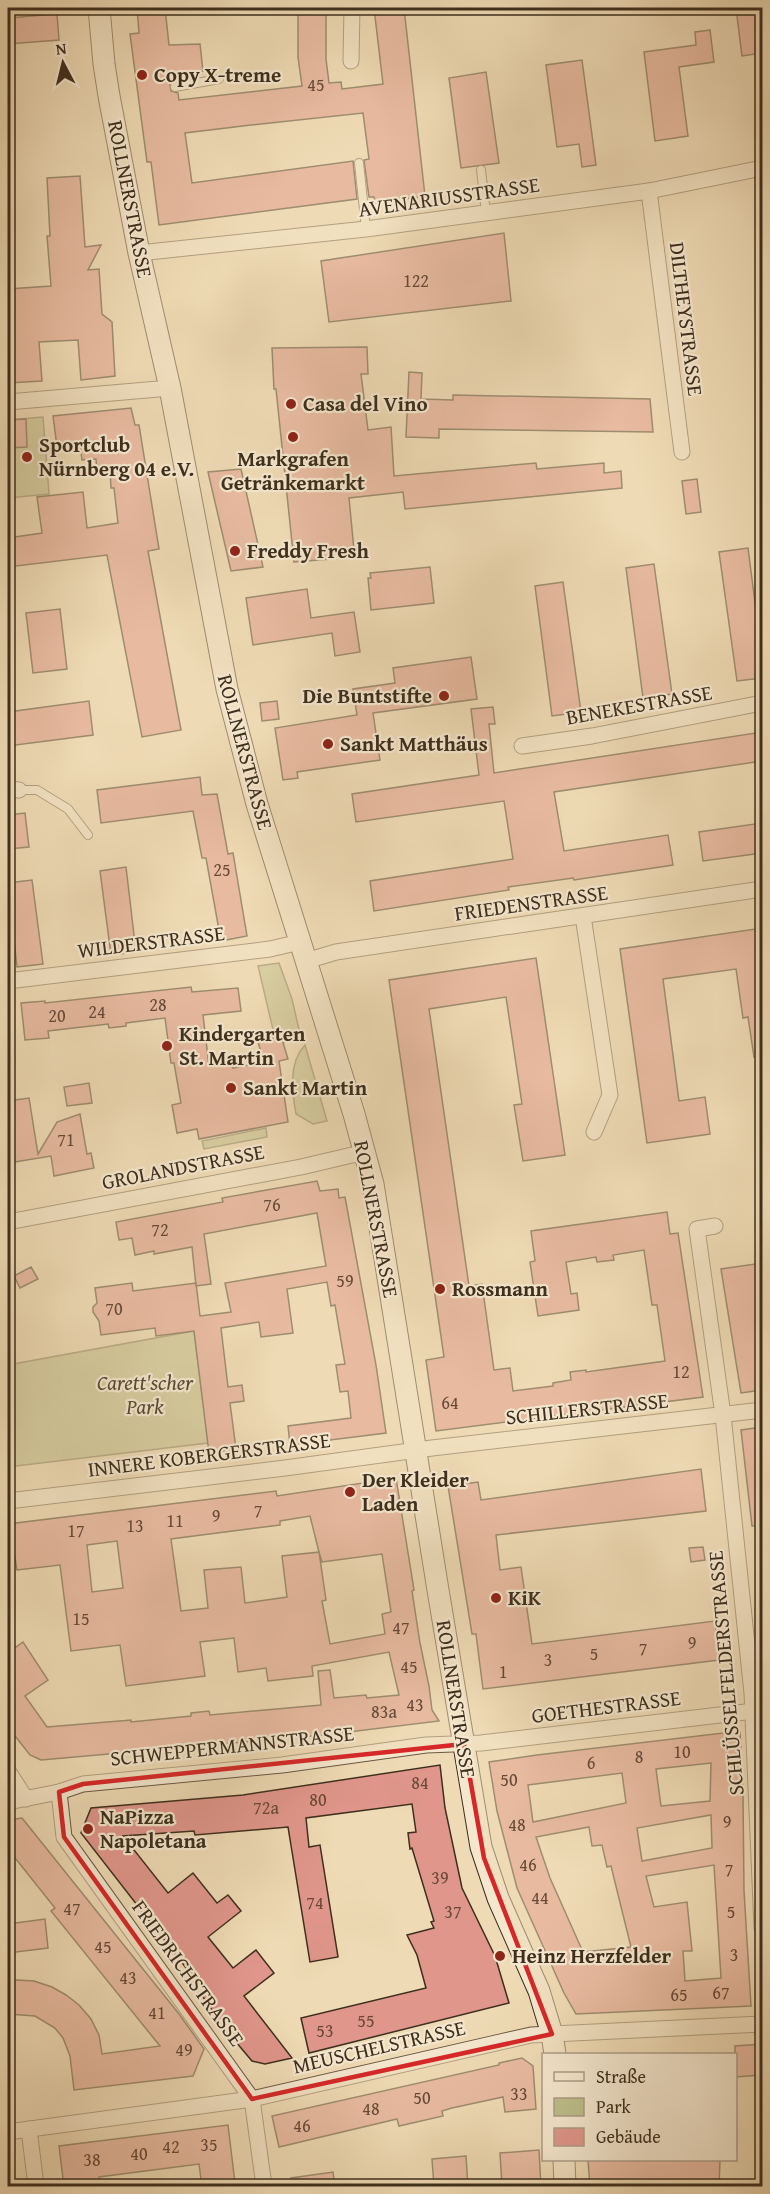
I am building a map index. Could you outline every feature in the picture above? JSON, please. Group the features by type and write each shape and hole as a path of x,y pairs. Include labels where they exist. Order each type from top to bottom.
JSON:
{"street":[{"name":"ROLLNERSTRASSE","path":"99,8 104,64 139,253 170,388 229,699 257,804 365,1152 376,1200 484,1858 498,1898 534,1979 552,2034 555,2053"},
{"path":"351,61 352,8"},
{"name":"AVENARIUSSTRASSE","path":"139,253 366,230 649,191 762,168"},
{"name":"DILTHEYSTRASSE","path":"649,191 682,452"},
{"path":"8,402 170,388"},
{"name":"BENEKESTRASSE","path":"522,746 592,736 762,703"},
{"name":"FRIEDENSTRASSE","path":"303,951 336,952 762,889"},
{"path":"584,916 610,1095 594,1132"},
{"name":"WILDERSTRASSE","path":"8,981 270,949 303,951"},
{"name":"GROLANDSTRASSE","path":"8,1222 329,1161 365,1152"},
{"name":"SCHLÜSSELFELDERSTRASSE","path":"715,1226 697,1229 723,1415 757,1692 754,1711 762,1928"},
{"name":"SCHILLERSTRASSE","path":"416,1450 762,1410"},
{"name":"INNERE KOBERGERSTRASSE","path":"8,1501 416,1450"},
{"name":"GOETHESTRASSE","path":"464,1744 754,1711"},
{"name":"SCHWEPPERMANNSTRASSE","path":"8,1802 59,1792 83,1784 282,1765 426,1745 464,1744"},
{"path":"8,1771 26,1799"},
{"name":"FRIEDRICHSTRASSE","path":"59,1792 64,1837 252,2099 264,2187"},
{"name":"MEUSCHELSTRASSE","path":"8,2132 252,2099 515,2038 552,2034 762,2024"},
{"path":"29,2129 36,2187"},
{"path":"564,2161 566,2187"}],"lane":[{"path":"175,87 219,79"},
{"path":"359,163 366,230"},
{"path":"482,170 486,213"},
{"path":"13,790 37,790 68,809 88,835"}],"highlighted area":[{"path":"464,1744 484,1858 552,2034 252,2099 64,1837 59,1792 83,1784"}],"green space":[{"name":"Sportclub Nürnberg 04 e.V.","path":"43,417 49,494 8,498 8,420"},
{"path":"279,963 292,999 301,1038 283,1043 275,1038 258,966"},
{"path":"305,1045 327,1121 313,1124 296,1114 293,1096 296,1060"},
{"path":"266,1128 267,1137 204,1149 202,1141"},
{"name":"Carett'scher Park","path":"194,1331 208,1443 8,1467 8,1365"}],"building":[{"path":"137,8 165,8 169,45 200,44 203,71 175,73 176,81 170,84 171,91 178,93 179,100 302,86 298,57 298,9 326,9 326,59 329,83 341,82 342,89 383,84 374,8 404,8 425,196 375,203 374,197 369,197 364,160 369,159 363,113 251,125 185,133 192,183 353,161 357,199 159,225 151,162 147,162 130,34 139,33"},
{"path":"736,8 762,8 762,53 742,56"},
{"path":"57,14 59,40 8,44 8,18"},
{"path":"710,30 714,62 679,67 688,136 655,141 644,52 696,45 695,32"},
{"path":"582,60 596,165 582,167 579,144 557,147 546,65"},
{"path":"486,72 499,163 461,168 449,78"},
{"path":"80,176 85,247 101,245 88,270 99,269 102,314 112,322 115,376 81,380 78,340 39,342 42,381 8,383 8,289 51,286 47,236 50,236 47,178"},
{"path":"504,233 511,301 329,322 321,261"},
{"path":"367,347 368,374 361,374 368,430 391,427 394,476 536,463 537,469 604,463 604,473 621,471 622,488 405,509 403,492 349,498 354,550 330,553 331,559 294,562 276,389 274,389 272,348"},
{"path":"409,372 422,373 421,399 453,400 453,395 650,399 653,432 439,429 439,438 406,437"},
{"path":"131,408 135,425 139,425 159,549 148,551 181,730 142,737 107,555 8,567 8,538 42,533 37,497 83,492 87,528 118,523 110,471 97,472 96,459 82,460 80,445 57,447 53,416"},
{"path":"26,419 27,447 8,448 8,420"},
{"path":"241,469 263,567 231,571 208,472"},
{"path":"697,479 701,512 686,514 682,481"},
{"path":"748,548 762,657 762,678 737,681 719,552"},
{"path":"654,564 672,694 643,698 626,568"},
{"path":"430,567 434,603 371,610 368,578 371,578 370,573"},
{"path":"563,582 581,712 552,716 535,586"},
{"path":"307,589 311,618 354,612 360,652 335,656 332,633 253,645 246,598"},
{"path":"60,609 67,669 33,673 26,613"},
{"path":"471,657 477,699 373,713 380,760 297,772 298,778 283,780 275,728 357,715 353,689 395,683 393,668"},
{"path":"89,701 93,735 8,746 8,712"},
{"path":"277,701 279,719 262,721 260,703"},
{"path":"493,707 495,724 489,724 494,773 762,732 762,761 554,792 564,851 668,835 673,865 508,887 509,890 374,911 370,881 513,859 504,801 356,822 352,794 479,775 471,709"},
{"path":"200,777 202,795 217,794 228,854 233,853 247,936 221,941 206,858 202,858 193,811 101,823 97,790"},
{"path":"25,813 29,847 8,849 8,815"},
{"path":"762,823 762,853 703,861 699,832"},
{"path":"126,867 136,952 111,955 100,871"},
{"path":"32,880 43,964 17,967 8,883"},
{"path":"762,928 762,1056 754,1057 748,1017 743,1018 736,969 663,979 679,1101 705,1097 710,1134 647,1143 620,949"},
{"path":"536,958 565,1155 523,1161 514,1105 522,1104 506,997 429,1009 469,1286 482,1284 494,1370 510,1368 513,1391 553,1386 553,1383 571,1380 570,1372 586,1370 586,1372 665,1361 657,1305 652,1305 644,1250 613,1255 614,1260 597,1262 596,1257 566,1262 571,1294 577,1293 579,1310 538,1316 530,1262 535,1261 531,1231 667,1212 670,1234 678,1233 703,1397 436,1431 426,1360 444,1357 389,980"},
{"path":"191,987 192,992 238,988 241,1011 203,1015 209,1066 232,1061 233,1068 264,1062 258,1042 281,1036 288,1059 279,1061 288,1122 199,1139 197,1129 177,1133 172,1105 181,1103 174,1063 171,1063 165,1018 126,1023 126,1026 109,1028 108,1024 48,1031 49,1038 25,1040 21,1003 45,1001 45,1003"},
{"path":"89,1083 92,1103 67,1106 64,1087"},
{"path":"29,1098 38,1154 57,1122 80,1114 87,1154 91,1153 94,1168 54,1176 51,1156 8,1163 8,1101"},
{"path":"317,1181 320,1191 338,1189 339,1198 345,1197 386,1433 290,1445 288,1426 351,1418 348,1391 340,1392 336,1365 345,1364 335,1305 331,1306 327,1282 287,1289 293,1333 261,1337 259,1322 221,1328 228,1387 242,1385 244,1401 230,1403 236,1449 209,1453 194,1331 156,1336 155,1328 101,1335 99,1321 93,1312 93,1307 97,1303 95,1288 132,1283 133,1291 196,1283 192,1247 135,1255 132,1238 119,1240 116,1222 223,1202 222,1198","holes":["317,1213 326,1266 225,1283 231,1312 200,1316 196,1286 211,1284 204,1234"]},
{"path":"762,1263 762,1390 741,1393 721,1269"},
{"path":"31,1267 38,1279 20,1288 14,1276"},
{"path":"762,1427 762,1525 752,1526 741,1430"},
{"path":"701,1469 706,1511 496,1535 500,1570 521,1567 532,1644 715,1621 719,1660 483,1689 476,1634 472,1634 448,1486 478,1482 481,1500"},
{"path":"396,1478 420,1643 432,1710 439,1721 324,1735 41,1760 30,1755 8,1727 8,1653 23,1642 48,1680 25,1696 47,1727 131,1720 131,1722 191,1716 191,1713 209,1711 210,1715 321,1705 318,1671 330,1670 334,1698 399,1695 389,1652 312,1666 313,1676 268,1681 266,1668 238,1672 234,1638 200,1642 205,1676 126,1686 120,1645 71,1651 60,1565 17,1570 15,1557 8,1558 8,1524 276,1491 277,1496","holes":["310,1516 319,1552 282,1556 287,1597 245,1603 241,1567 204,1570 208,1608 181,1611 171,1539 280,1525 280,1521","117,1541 123,1588 92,1592 87,1545","319,1552 322,1562 382,1554 391,1612 382,1614 385,1634 330,1644 322,1601 326,1600"]},
{"path":"703,1547 705,1560 691,1562 689,1548"},
{"path":"740,1731 744,1891 751,2006 576,2014 564,1993 517,1888 497,1811 489,1762","holes":["711,1763 710,1801 661,1806 656,1769","622,1773 626,1803 533,1822 528,1785","711,1815 712,1848 642,1861 637,1828","589,1827 592,1846 602,1845 607,1867 611,1866 631,1947 583,1952 550,1878 536,1837","714,1865 721,1978 685,1981 683,1951 692,1951 687,1902 654,1907 646,1876"]},
{"path":"440,1765 445,1808 462,1888 495,1956 509,2003 309,2053 301,2018 426,1988 417,1955 407,1935 434,1928 431,1922 434,1921 412,1848 410,1849 408,1833 416,1832 412,1804 306,1818 309,1847 320,1845 338,1957 310,1962 288,1827 195,1835 194,1831 123,1836 168,1893 193,1873 217,1903 228,1895 241,1911 208,1937 233,1968 256,1950 274,1973 244,1996 292,2058 265,2064 252,2061 225,2029 201,1994 204,1991 81,1833 91,1808 243,1795"},
{"path":"22,1818 179,2014 204,2049 193,2076 74,2090 70,2056 63,2038 55,2028 35,2016 8,2014 8,1982 34,1981 52,1987 79,2005 91,2019 99,2035 102,2054 160,2046 51,1911 55,1908 8,1849 8,1820"},
{"path":"45,1919 48,1948 8,1953 8,1924"},
{"path":"762,2044 762,2075 737,2077 735,2046"},
{"path":"522,2058 533,2066 536,2109 505,2112 503,2097 452,2108 442,2111 443,2116 399,2126 397,2119 279,2147 272,2116"},
{"path":"228,2125 235,2183 202,2187 199,2164 99,2177 100,2187 64,2187 59,2146"},
{"path":"539,2150 541,2187 502,2187 500,2153"},
{"path":"466,2156 468,2187 434,2187 432,2159"},
{"path":"588,2161 720,2161 719,2187 590,2187"},
{"path":"333,2172 335,2187 291,2187 291,2178"}],"place":[{"name":"Copy X-treme","path":"142,75"},
{"name":"Casa del Vino","path":"291,404"},
{"name":"Markgrafen Getränkemarkt","path":"293,437"},
{"name":"Sportclub Nürnberg 04 e.V.","path":"27,457"},
{"name":"Freddy Fresh","path":"235,551"},
{"name":"Die Buntstifte","path":"444,696"},
{"name":"Sankt Matthäus","path":"328,744"},
{"name":"Kindergarten St. Martin","path":"167,1046"},
{"name":"Sankt Martin","path":"231,1088"},
{"name":"Rossmann","path":"440,1289"},
{"name":"Der Kleider Laden","path":"350,1492"},
{"name":"KiK","path":"496,1598"},
{"name":"NaPizza Napoletana","path":"88,1829"},
{"name":"Heinz Herzfelder","path":"500,1956"}]}
